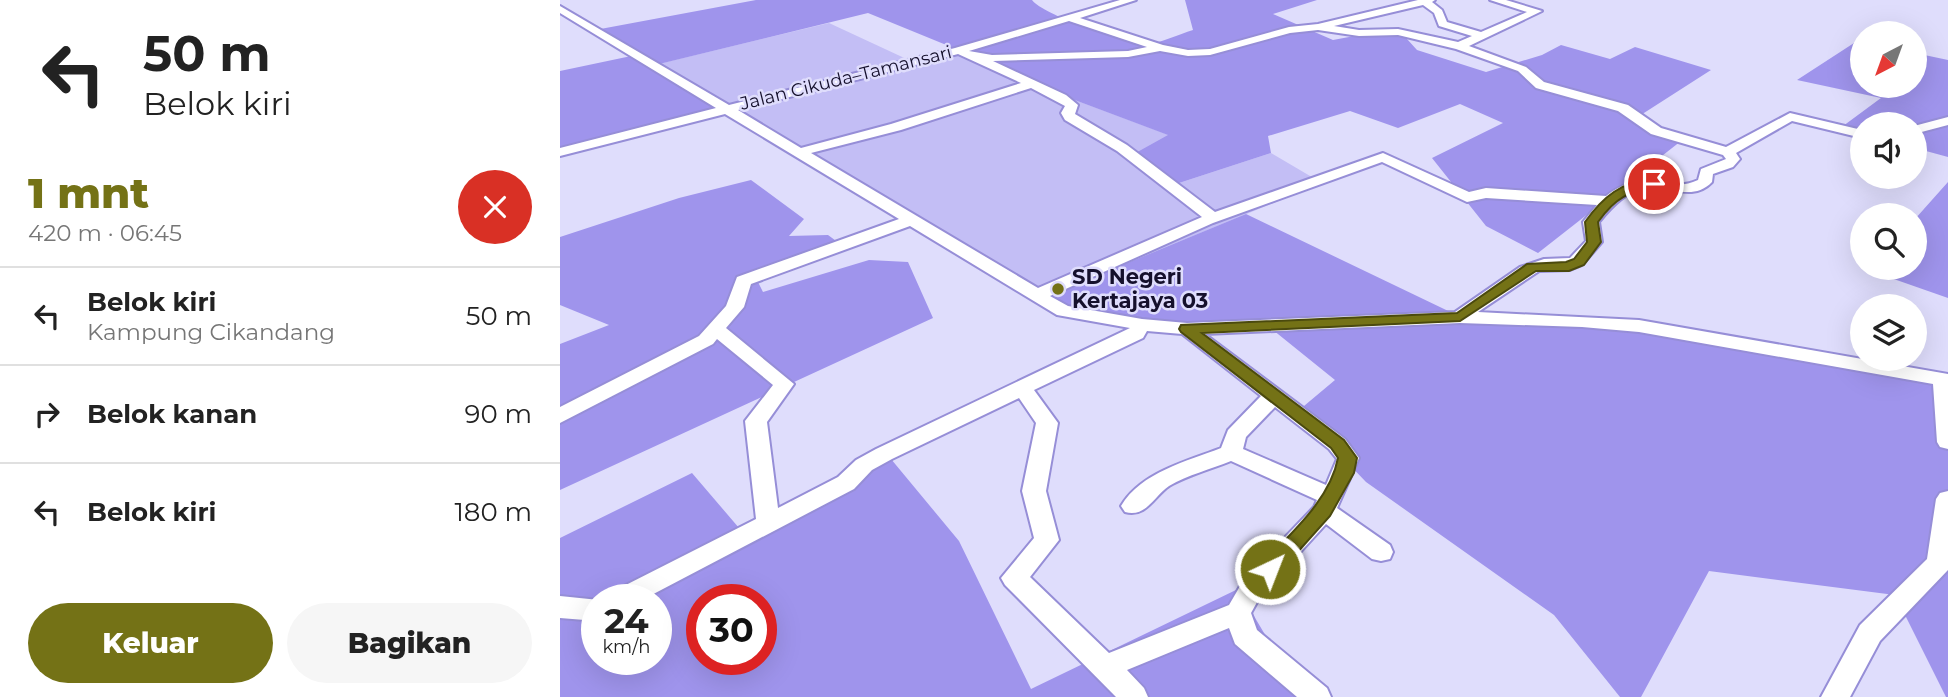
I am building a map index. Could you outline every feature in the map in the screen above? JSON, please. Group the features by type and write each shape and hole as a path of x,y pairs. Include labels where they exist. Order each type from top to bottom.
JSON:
{"street":[{"path":"1459,46 1537,11 1495,0"},
{"name":"Jalan Cikuda–Tamansari","path":"560,152 959,50 1072,19 1122,1"},
{"path":"1072,19 1161,48 1188,53 1210,52 1289,30 1318,27 1427,1 1438,12 1443,24 1482,36"},
{"path":"560,9 1063,311 1142,326 1187,329 1460,317 1639,326 1946,380 1948,442"},
{"path":"1318,27 1359,33 1398,32 1459,46 1522,69 1540,85 1623,108 1656,131 1728,152 1733,159 1730,164 1710,169 1706,172 1705,182 1693,189 1682,191 1654,184 1640,184 1606,201 1591,222 1594,242 1579,262 1569,266 1532,267 1460,317"},
{"path":"959,50 991,58 1128,54 1161,48"},
{"path":"959,50 1072,105 1067,113 1070,117 1122,149 1215,219"},
{"path":"796,153 896,127 1031,84"},
{"path":"1728,152 1790,117 1850,131"},
{"path":"1927,128 1946,124"},
{"path":"1038,295 1109,261 1311,180 1383,156 1467,197 1486,193 1606,201"},
{"path":"560,416 706,340 735,306 743,281 911,220"},
{"path":"650,584 846,483 863,465 1136,334 1142,326"},
{"path":"716,329 784,384 756,421 768,523"},
{"path":"1105,667 1238,613 1252,588 1326,504 1345,473 1348,458 1337,444 1187,329"},
{"path":"1022,388 1047,423 1034,491 1047,540 1014,578 1134,697"},
{"path":"1231,452 1236,435 1275,394"},
{"path":"1231,452 1326,504 1381,552"},
{"path":"1133,506 1161,481 1231,452"},
{"path":"1835,697 1870,633 1939,563 1948,499"},
{"path":"560,607 581,609"},
{"path":"1238,613 1245,636 1317,697"}],"shaded area":[{"path":"756,0 1032,0 1051,13 1085,27 1120,39 1151,44 1193,30 1185,0 1317,0 1273,14 1333,40 1397,28 1417,50 1486,72 1542,55 1561,45 1610,59 1635,47 1711,70 1633,120 1681,141 1538,253 1486,226 1432,158 1503,123 1460,104 1398,128 1350,111 1268,136 1271,153 1176,184 1132,155 1168,135 1005,74 961,51 868,13 655,65 728,109 560,153 560,71 636,55 595,30"},
{"path":"829,23 913,62 961,51 1005,74 1169,135 1176,184 1271,153 1322,183 1040,299 654,65"},
{"path":"1850,46 1850,91 1797,80"},
{"path":"1927,56 1948,60 1948,157 1927,151 1927,112 1862,112 1881,98 1927,98"},
{"path":"1850,121 1850,132 1839,129"},
{"path":"751,180 804,219 789,236 828,235 843,246 758,282 763,292 869,260 908,262 933,318 560,490 560,344 609,325 560,305 560,237 679,198"},
{"path":"1948,182 1948,298 1897,280 1927,280 1927,206"},
{"path":"1246,214 1467,320 1649,327 1850,361 1850,371 1907,371 1948,378 1948,697 1895,595 1709,571 1641,697 1620,697 1554,615 1366,482 1298,411 1335,380 1273,330 1176,335 1061,312 1040,299"},
{"path":"891,459 959,541 1031,689 1238,589 1302,697 560,697 560,538 692,473 745,535"}],"place":[{"name":"SD Negeri Kertajaya 03","path":"1058,289"}],"route":[{"path":"1270,569 1324,511 1329,496 1345,473 1348,458 1337,444 1275,394 1187,329 1460,317 1532,267 1569,266 1579,262 1594,242 1591,222 1606,201 1640,184 1654,184"}]}
